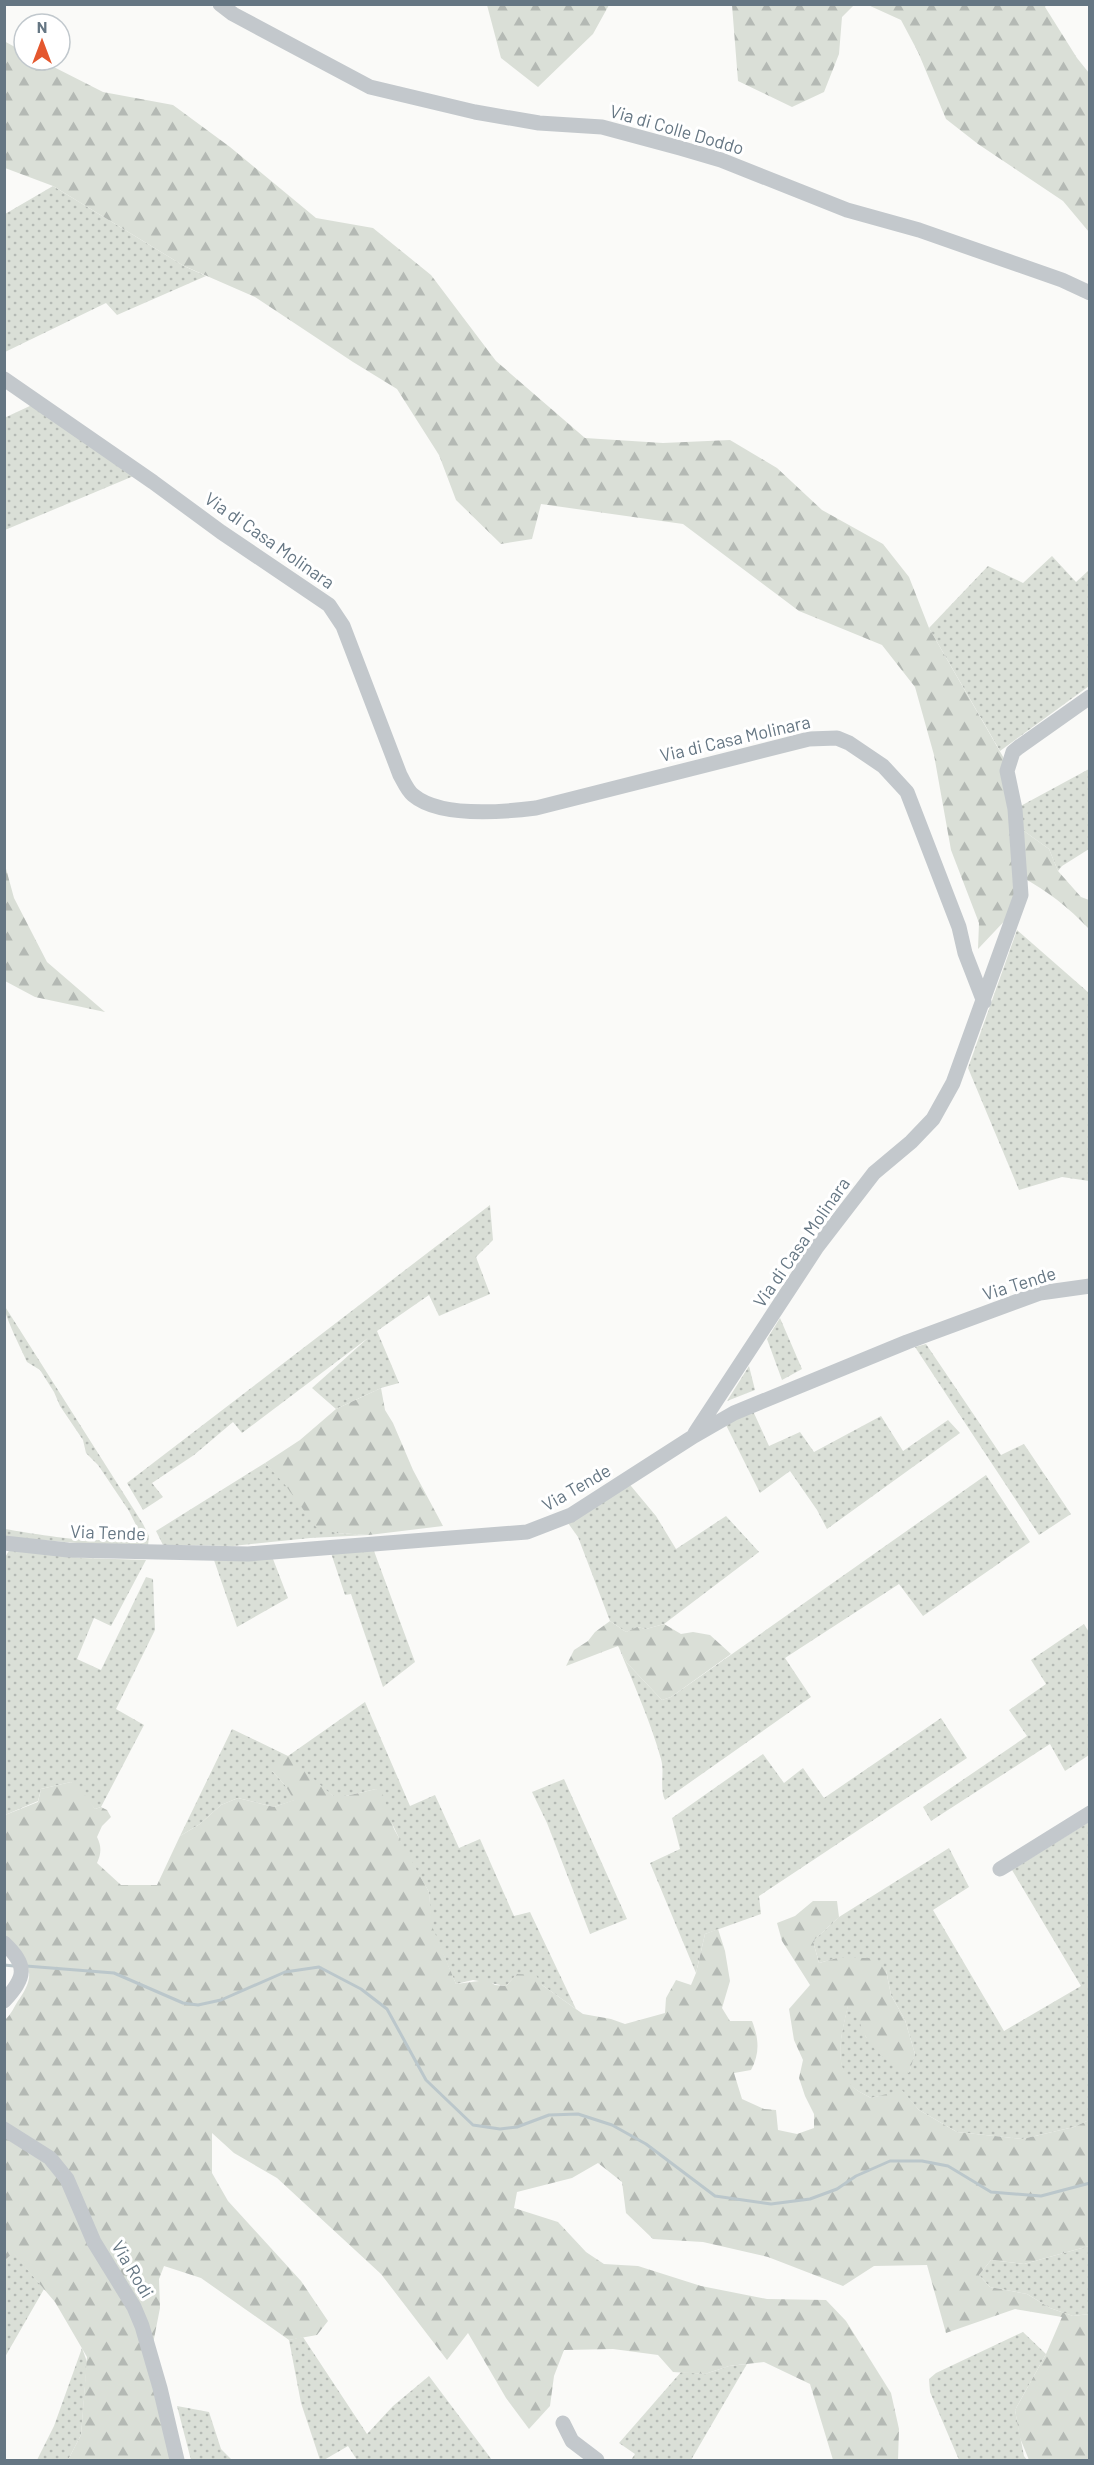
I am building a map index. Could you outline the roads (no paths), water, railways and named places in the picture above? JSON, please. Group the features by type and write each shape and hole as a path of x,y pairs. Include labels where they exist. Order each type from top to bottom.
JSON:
{"street":[{"name":"Via di Colle Doddo","path":"220,4 232,14 370,87 517,120 602,126 680,148 721,160 847,210 919,230 1062,280 1089,293"},
{"name":"Via di Casa Molinara","path":"4,379 329,605 343,626 400,775 413,795 421,800 452,809 474,812 536,808 809,739 837,738 865,752 883,766 907,792 955,917 968,961 984,1002 956,1076 933,1119 911,1142 874,1173 817,1247 694,1436"},
{"path":"984,1002 1021,895 1015,809 1007,771 1009,762 1013,752 1019,747 1089,697"},
{"name":"Via Tende","path":"4,1543 77,1551 248,1554 528,1532 571,1515 734,1413 918,1338 1040,1293 1089,1286"},
{"path":"1000,1869 1089,1813"},
{"path":"7,1945 20,1962 22,1970 20,1983 8,1997"},
{"name":"Via Rodi","path":"4,2129 50,2158 67,2179 94,2242 134,2307 158,2380 177,2460"},
{"path":"563,2423 572,2441 597,2460"}],"waterway":[{"path":"4,1965 14,1966"},
{"path":"26,1966 114,1973 183,2003 198,2005 221,2000 285,1972 319,1967 361,1989 387,2009 426,2080 473,2125 500,2129 517,2127 549,2115 578,2114 612,2125 646,2144 715,2196 771,2204 810,2199 837,2189 856,2176 890,2161 922,2161 948,2166 991,2192 1041,2196 1090,2183"}]}
